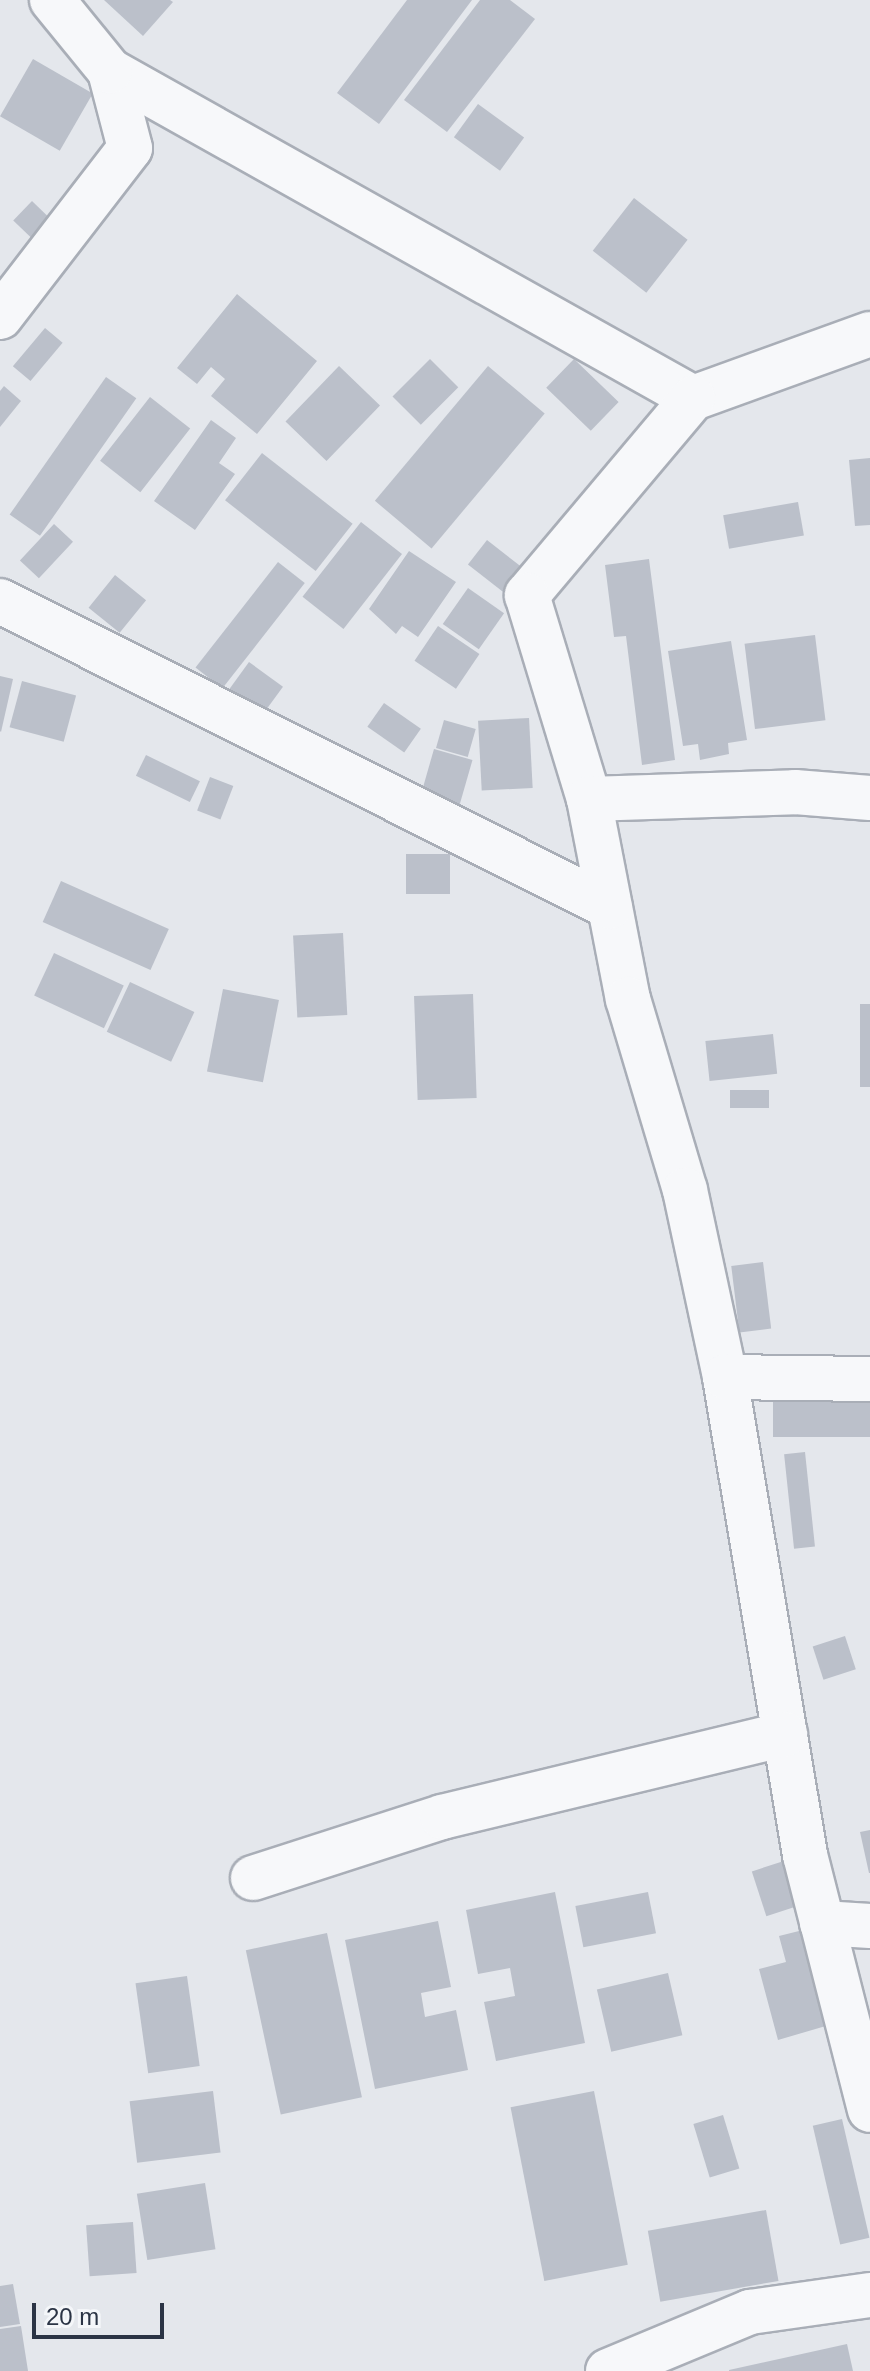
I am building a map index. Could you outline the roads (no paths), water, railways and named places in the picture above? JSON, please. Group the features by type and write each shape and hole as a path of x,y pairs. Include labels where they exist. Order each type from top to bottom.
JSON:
{"street":[{"path":"52,0 110,71 693,398"},
{"path":"0,317 130,148 110,71"},
{"path":"870,334 693,398 527,595 589,799 610,907 725,1377 785,1734 822,1923 870,2110"},
{"path":"0,601 610,907"},
{"path":"589,799 795,792 870,798"},
{"path":"725,1377 870,1379"},
{"path":"253,1878 442,1817 785,1734"},
{"path":"822,1923 870,1926"},
{"path":"608,2371 750,2312 870,2295"}]}
